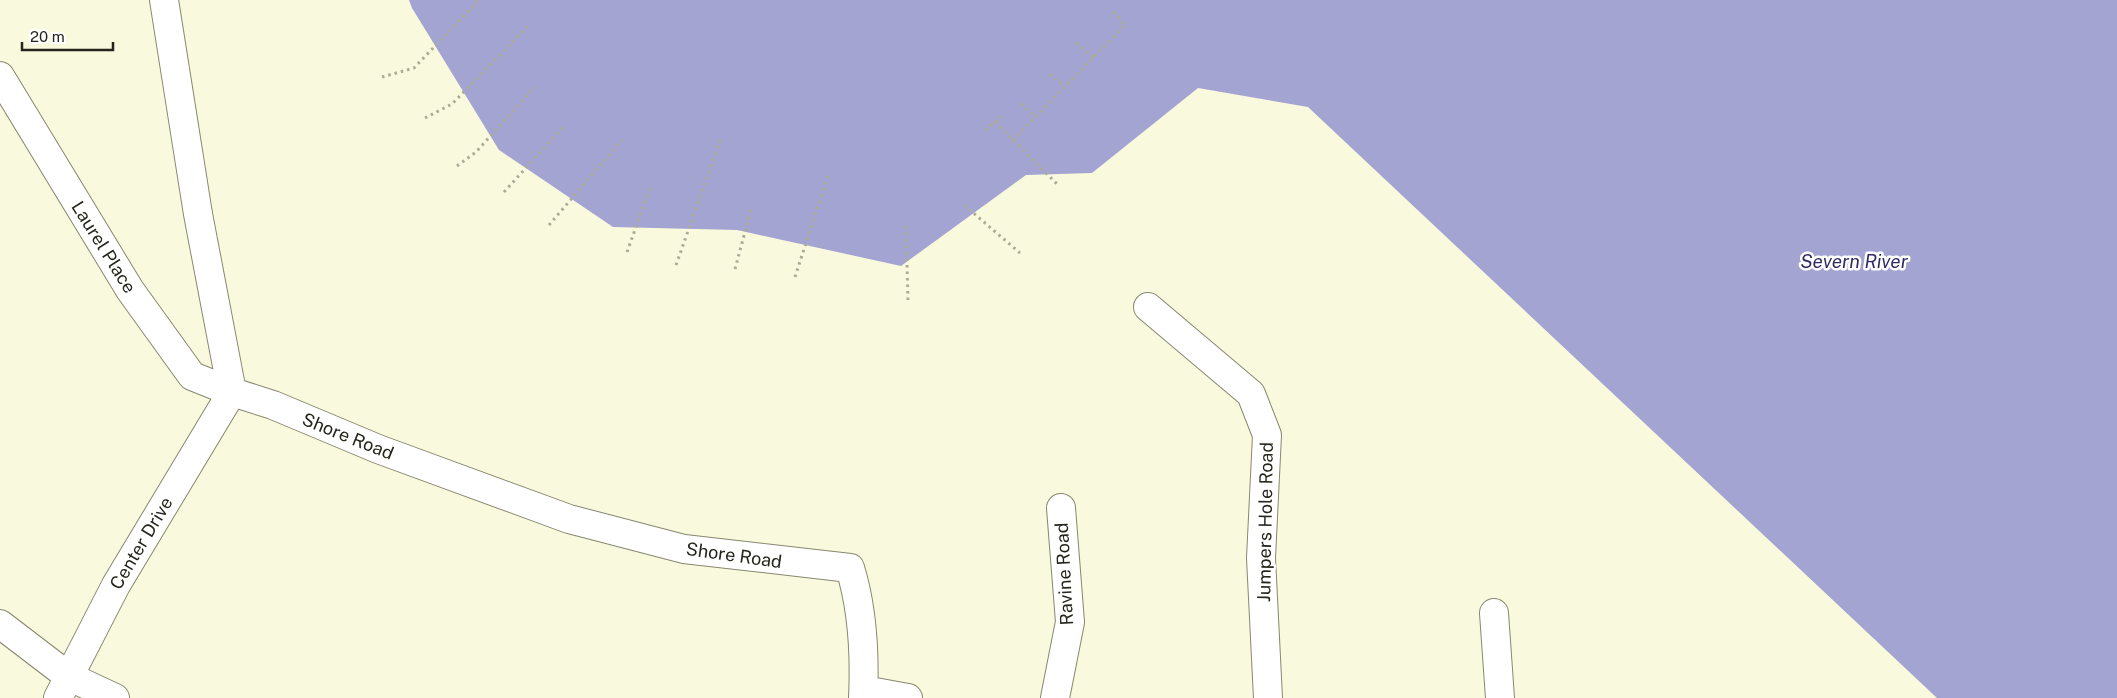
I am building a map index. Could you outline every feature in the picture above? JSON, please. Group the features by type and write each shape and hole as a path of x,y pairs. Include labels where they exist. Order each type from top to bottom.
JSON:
{"street":[{"path":"164,0 198,214 232,392"},
{"name":"Laurel Place","path":"0,76 130,290 192,376 232,392"},
{"name":"Jumpers Hole Road","path":"1148,307 1251,394 1267,435 1261,558 1268,698"},
{"name":"Shore Road","path":"232,392 273,405 378,449 570,519 684,549 850,568 855,586 864,648 863,694"},
{"name":"Center Drive","path":"63,687 116,584 232,392"},
{"name":"Ravine Road","path":"1055,698 1070,622 1061,508"},
{"path":"1494,613 1500,698"},
{"path":"0,624 63,687 115,698"},
{"path":"863,694 908,698"}],"path":[{"path":"382,77 414,68 480,0"},
{"path":"1013,140 1125,25 1111,10"},
{"path":"425,118 452,104 529,25"},
{"path":"1076,43 1094,58"},
{"path":"1050,74 1065,86"},
{"path":"458,166 476,152 535,87"},
{"path":"1021,104 1036,117"},
{"path":"985,130 1003,116"},
{"path":"995,122 1056,184"},
{"path":"504,192 565,125"},
{"path":"676,265 721,138"},
{"path":"549,225 622,140"},
{"path":"795,277 829,172"},
{"path":"627,252 650,188"},
{"path":"964,205 1020,252"},
{"path":"735,269 752,206"},
{"path":"906,226 908,301"}],"water":[{"name":"Severn River","path":"409,0 2117,0 2117,698 1937,698 1308,107 1198,88 1092,173 1026,175 901,266 737,230 613,227 499,150 412,8"}]}
